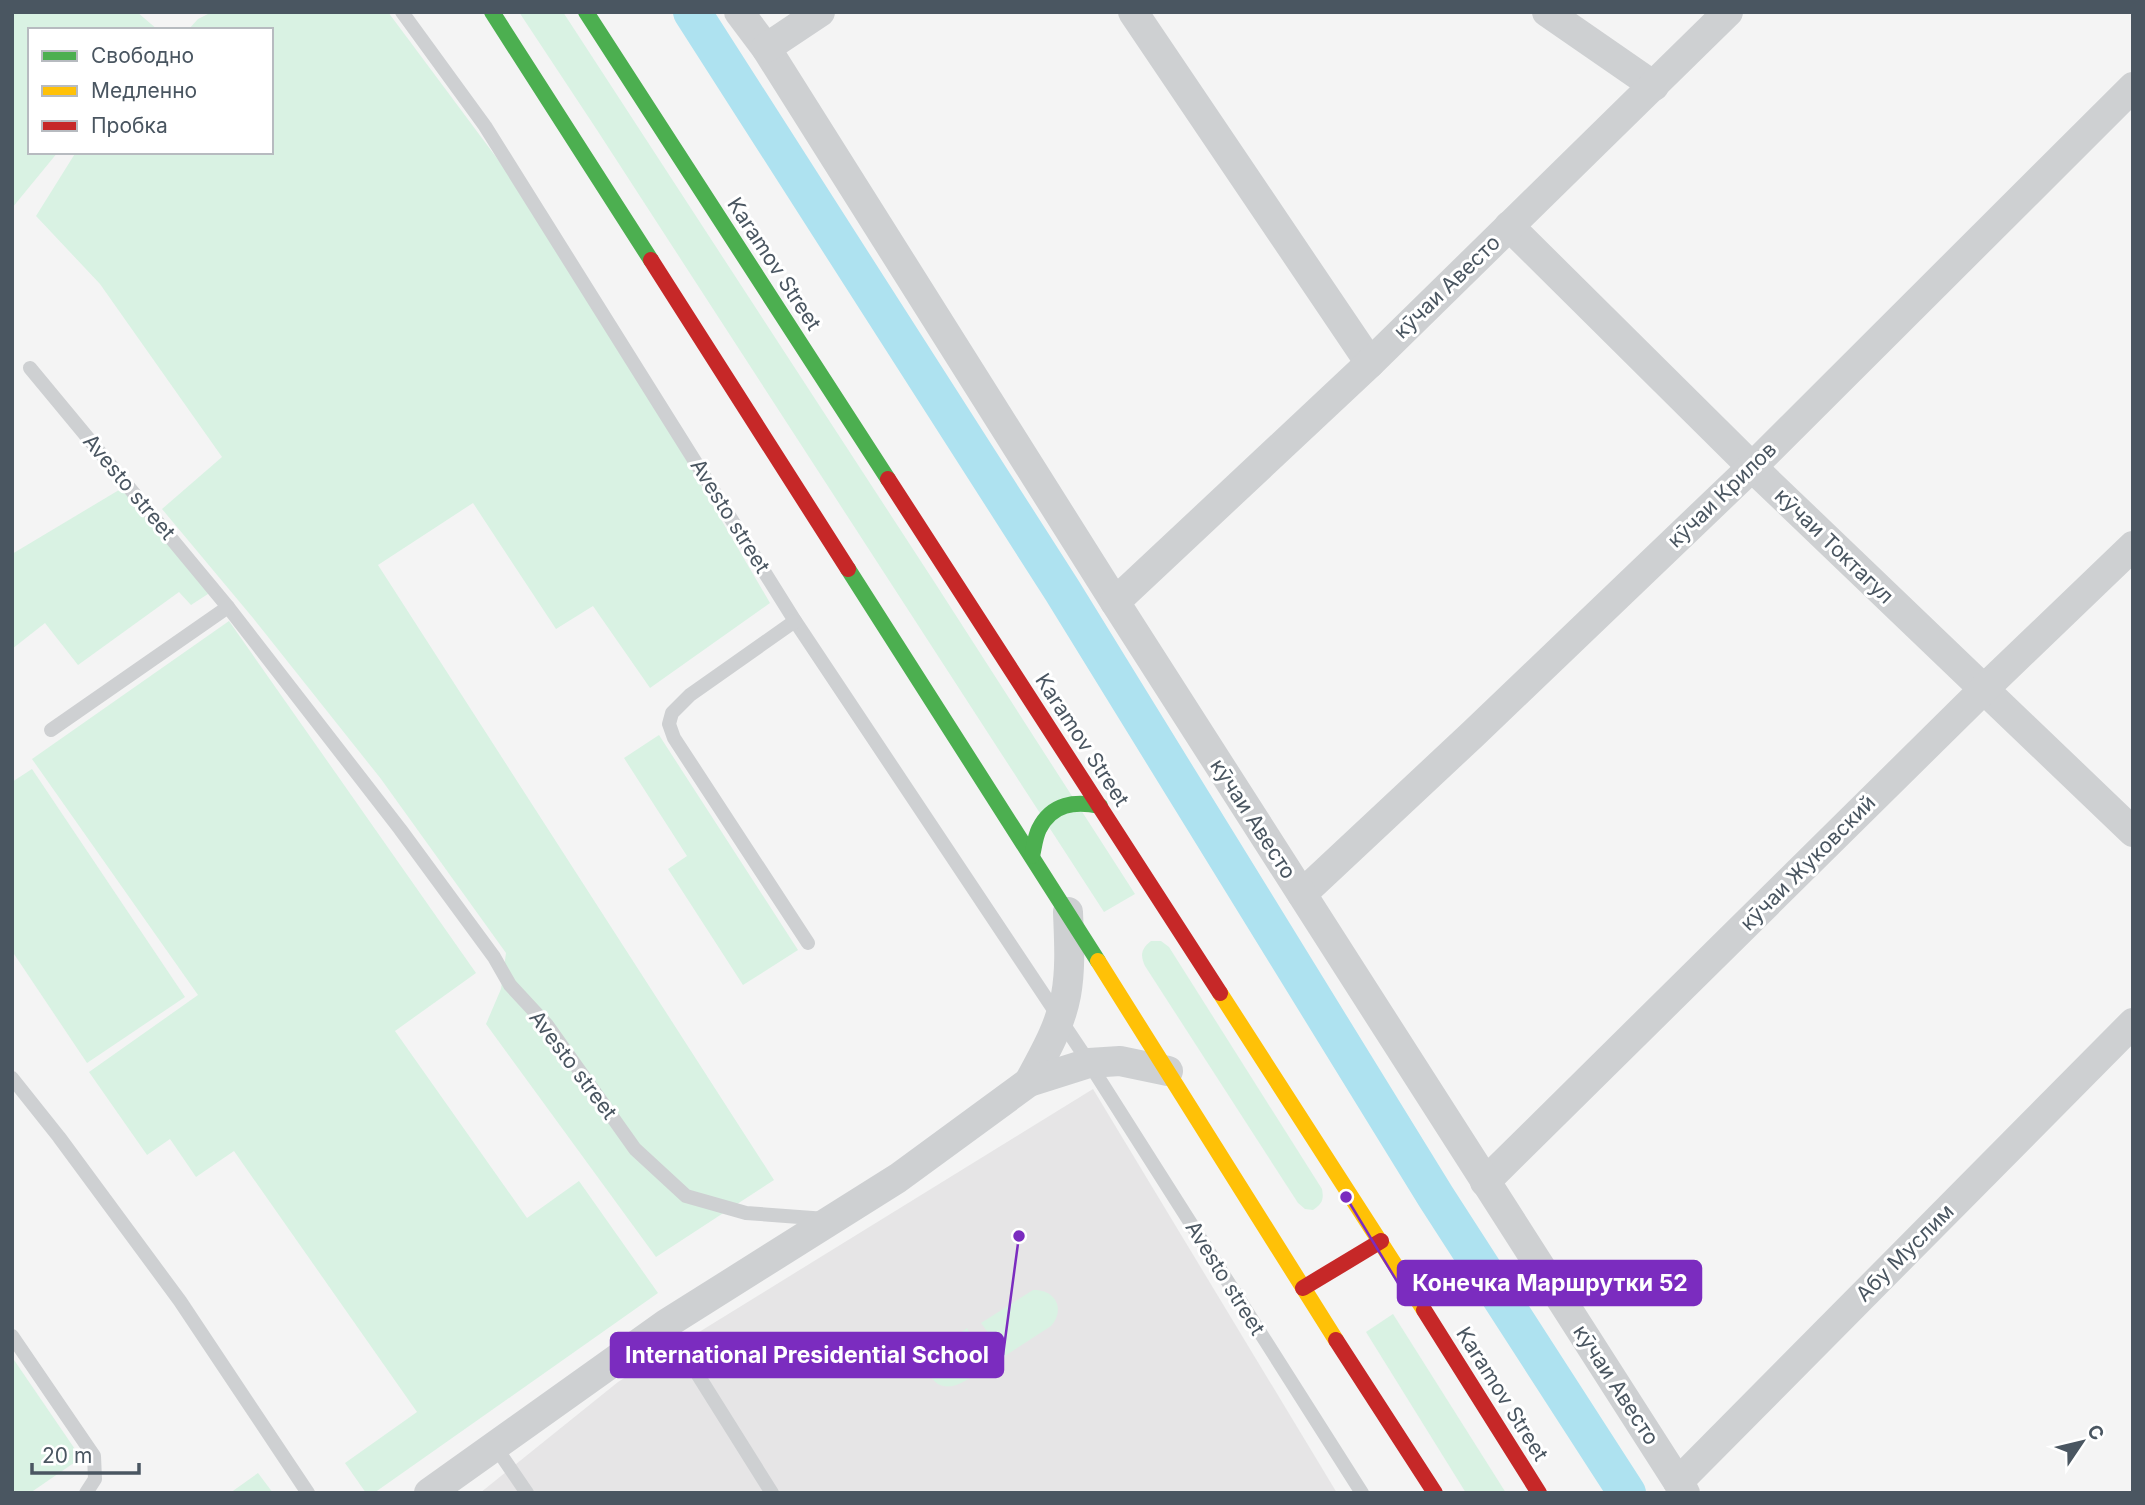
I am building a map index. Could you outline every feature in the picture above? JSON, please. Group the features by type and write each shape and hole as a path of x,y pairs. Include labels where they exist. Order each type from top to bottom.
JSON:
{"main road":[{"path":"492,12 1068,912 1303,1288 1435,1493"},
{"name":"Karamov Street","path":"586,12 1381,1241 1539,1493"},
{"path":"1032,856 1038,830 1049,815 1063,806 1080,802 1100,806"},
{"path":"1303,1288 1381,1241"}],"street":[{"path":"739,12 766,48 1115,602"},
{"path":"766,48 820,12"},
{"path":"1133,12 1370,363"},
{"path":"1547,12 1654,86"},
{"name":"кӯчаи Авесто","path":"1681,1487 1115,602 1370,363 1728,12"},
{"name":"кӯчаи Крилов","path":"1302,894 1752,467 2133,87"},
{"name":"кӯчаи Токтагул","path":"1509,226 1752,467 2133,832"},
{"name":"кӯчаи Жуковский","path":"1485,1182 2133,545"},
{"path":"1029,1082 1054,1036 1066,995 1068,912"},
{"name":"Абу Муслим","path":"1681,1487 2133,1023"},
{"path":"429,1493 666,1324 898,1178 1029,1082 1089,1063 1120,1061 1168,1071"}],"lane":[{"name":"Avesto street","path":"402,12 485,126 795,621 1089,1063 1362,1493"},
{"name":"Avesto street","path":"30,368 228,607 408,840 494,957 510,985 547,1025 635,1149 686,1196 746,1213 831,1219"},
{"path":"51,730 228,607"},
{"path":"795,621 690,695 672,713 669,724 674,738 808,943"},
{"path":"12,1078 60,1137 180,1301 308,1493"},
{"path":"666,1324 772,1493"},
{"path":"12,1336 94,1456 94,1479 86,1493"},
{"path":"495,1446 527,1493"}],"shaded area":[{"path":"1093,1089 1337,1493 480,1493 618,1382"}],"green space":[{"path":"12,12 137,12 156,28 28,28 28,154 56,154 12,208"},
{"path":"212,12 388,12 555,236 770,603 650,688 593,606 556,629 473,503 378,565 774,1180 656,1257 486,1024 501,989 506,953 381,779 162,509 222,457 100,284 36,216 75,154 273,154 273,28 190,28 198,19"},
{"path":"519,12 563,12 1135,894 1104,912"},
{"path":"124,487 211,592 191,605 179,592 78,665 45,623 12,649 12,554"},
{"path":"229,621 476,973 395,1031 527,1218 579,1181 658,1293 374,1493 366,1493 345,1463 417,1412 234,1151 196,1177 170,1139 147,1155 89,1072 198,995 32,759"},
{"path":"659,735 798,950 743,985 668,869 687,856 624,758"},
{"path":"32,769 185,997 87,1063 12,951 12,782"},
{"path":"1151,941 1161,941 1169,947 1322,1189 1322,1201 1313,1210 1305,1209 1298,1203 1145,966 1142,952"},
{"path":"1033,1290 1052,1296 1056,1301 1058,1313 1051,1326 1005,1356 981,1323"},
{"path":"1393,1314 1506,1493 1466,1493 1366,1332"},
{"path":"967,1328 990,1364 959,1384 943,1386 935,1382 929,1374 929,1366 935,1352"},
{"path":"12,1357 81,1458 30,1493 12,1493"},
{"path":"258,1473 273,1493 230,1493"}],"waterway":[{"path":"692,12 1062,590 1436,1197 1627,1493"}],"traffic: fast":[{"path":"492,12 651,260"},
{"path":"586,12 888,479"},
{"path":"848,569 1098,961"},
{"path":"1032,856 1039,829 1050,814 1073,804 1100,806"}],"traffic: slow":[{"path":"1098,961 1336,1340"},
{"path":"1220,993 1424,1310"}],"traffic: jam":[{"path":"651,260 848,569"},
{"path":"888,479 1220,993"},
{"path":"1303,1288 1381,1241"},
{"path":"1424,1310 1539,1493"},
{"path":"1336,1340 1435,1493"}],"place":[{"name":"Конечка Маршрутки 52","path":"1346,1197"},
{"name":"International Presidential School","path":"1019,1236"}]}
